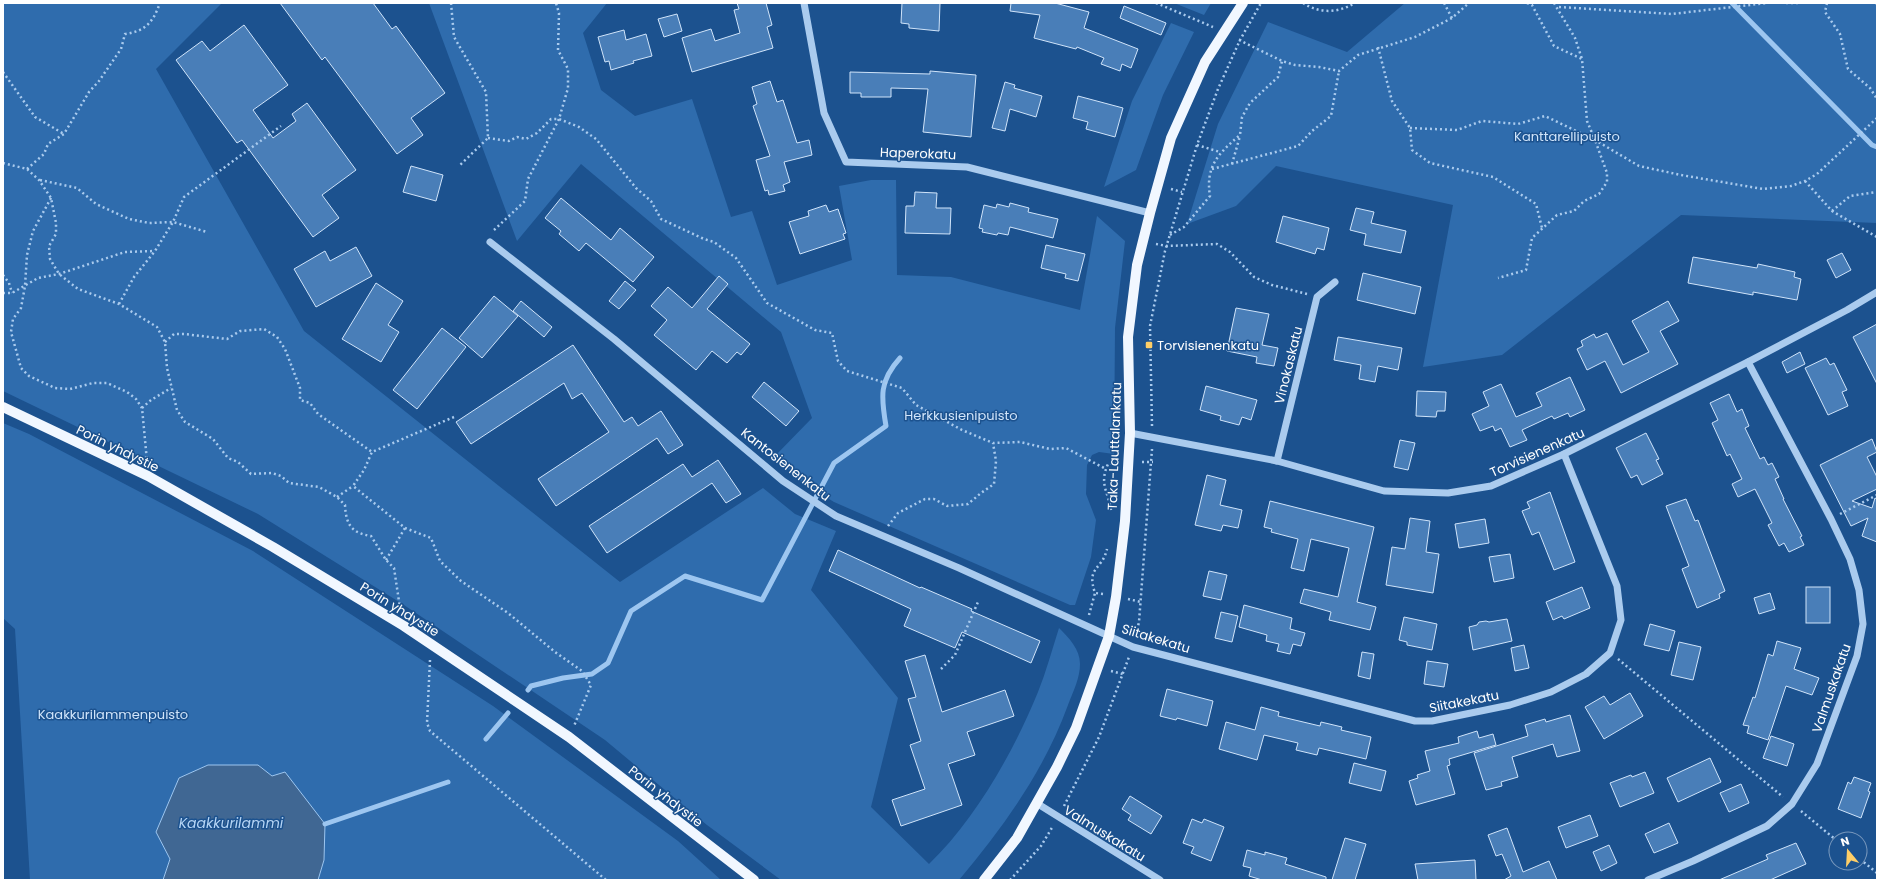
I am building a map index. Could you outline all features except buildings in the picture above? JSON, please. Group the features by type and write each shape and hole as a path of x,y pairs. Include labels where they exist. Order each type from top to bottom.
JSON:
{"main road":[{"name":"Taka-Lauttalankatu","path":"984,880 1017,838 1038,804 1076,728 1108,636 1116,597 1125,521 1130,433 1128,337 1133,289 1150,213 1171,138 1205,62 1243,3"},
{"name":"Porin yhdystie","path":"3,407 148,476 273,547 404,626 569,737 754,880"}],"street":[{"name":"Haperokatu","path":"804,3 824,112 846,162 967,167 1150,213"},
{"name":"Kantosienenkatu","path":"490,242 614,339 784,481 836,516 959,568 1108,636"},
{"path":"1317,296 1335,282"},
{"name":"Torvisienenkatu","path":"1130,433 1277,461 1384,491 1448,493 1491,486 1564,454 1748,362 1847,310 1877,292"},
{"name":"Vinokaskatu","path":"1277,461 1317,296"},
{"name":"Valmuskakatu","path":"1648,880 1767,826 1792,804 1817,764 1857,656 1863,624 1860,590 1850,559 1831,519 1748,362"},
{"name":"Siitakekatu","path":"1108,636 1133,647 1415,721 1432,721 1510,705 1551,692 1586,674 1610,652 1621,620 1617,586 1564,454"},
{"name":"Valmuskakatu","path":"1038,804 1160,880"}],"path":[{"path":"27,169 44,154 48,144 64,134 89,92 100,81 121,49 125,34 136,32 153,20 160,3"},
{"path":"451,3 454,37 486,92 488,138 459,166"},
{"path":"494,230 525,201 528,179 559,119 568,88 568,69 558,50 559,13 556,3"},
{"path":"1156,3 1224,32 1282,61 1294,65 1319,67 1339,71"},
{"path":"1303,3 1309,7 1325,11 1343,10 1355,3"},
{"path":"1444,3 1452,18"},
{"path":"1211,169 1298,146 1312,131 1331,116 1339,71 1358,55 1378,47 1415,37 1452,18 1469,3"},
{"path":"1527,3 1532,5 1554,46 1582,59"},
{"path":"1498,278 1526,270 1532,238 1557,215 1574,211 1584,202 1599,194 1607,182 1607,173 1587,121 1582,59 1575,38 1558,7 1554,3"},
{"path":"1558,7 1672,14 1767,3"},
{"path":"1786,3 1799,3"},
{"path":"1828,3 1825,12 1840,34 1848,69 1870,88 1877,99"},
{"path":"1378,47 1392,101 1410,128 1412,150 1430,163 1493,177 1536,204 1542,228"},
{"path":"1232,164 1240,135 1242,117 1250,103 1278,77 1282,61"},
{"path":"3,72 35,117 64,134"},
{"path":"1410,128 1457,130 1482,121 1518,124 1545,116 1595,140 1639,166 1681,176 1763,189 1791,186 1805,181 1817,174 1877,118"},
{"path":"488,138 509,141 517,137 526,139 537,133 551,118 559,119 579,127 596,139 636,188 651,200 661,219 704,239 714,242 736,258 767,302 815,330 832,333 838,361 847,372 902,388 916,405 962,430 993,443 1020,442 1050,449 1066,448 1106,469"},
{"path":"118,304 134,278 155,251 173,222 184,196 281,126"},
{"path":"1169,235 1184,227 1210,196 1208,182 1211,169 1220,152 1240,135"},
{"path":"1197,145 1220,152"},
{"path":"3,163 27,169 39,180 51,198 56,223 56,234 49,246 50,260 58,274 78,289 118,304 157,327 165,342 171,388 177,410 185,422 213,439 228,458 238,462 251,474 272,473 280,476 289,483 319,487 337,497 345,505 346,520 358,534 371,536 386,560 394,568 398,601 404,626"},
{"path":"39,180 77,188 96,204 129,219 149,223 173,222 207,232"},
{"path":"1805,181 1832,211 1877,237"},
{"path":"1832,211 1850,196 1877,192"},
{"path":"51,198 33,231 27,255 21,308 13,319 10,332 22,368 29,376 55,388 70,389 93,383 107,383 127,392 136,399 142,408 148,476"},
{"path":"1167,246 1217,244 1230,252 1254,277 1272,284 1317,296"},
{"path":"3,293 12,293 38,278 58,274 126,252 155,251"},
{"path":"3,275 9,283 12,293"},
{"path":"165,342 174,334 226,339 240,331 264,328 277,336 285,349 300,388 300,400 310,404 318,414 372,452"},
{"path":"142,408 151,400 171,388"},
{"path":"337,497 353,486 364,470 372,452 454,417"},
{"path":"881,535 898,513 925,499 934,499 947,506 968,504 994,484 996,461 993,443"},
{"path":"1112,514 1104,485 1103,474 1108,464 1128,463"},
{"path":"353,486 405,528 431,538 440,562 461,581 508,613 555,652 582,671 591,685 569,737"},
{"path":"1831,519 1877,496"},
{"path":"386,560 405,528"},
{"path":"1086,626 1096,593 1091,581 1092,572 1101,562 1108,544"},
{"path":"1096,593 1116,597"},
{"path":"941,669 955,655 978,602"},
{"path":"425,640 430,664 427,723 430,731 606,880"},
{"path":"1610,652 1828,833"},
{"path":"1868,866 1877,873"}],"green space":[{"path":"3,3 222,3 156,69 304,331 620,582 763,488 795,514 836,531 811,590 898,698 871,807 929,864 962,827 992,784 1005,761 1038,692 1059,628 1073,644 1080,659 1079,674 1076,685 1058,729 1035,775 992,839 959,880 781,880 707,825 605,740 404,605 258,514 3,391"},
{"name":"Herkkusienipuisto","path":"429,3 607,3 583,33 601,90 635,116 692,99 731,217 752,211 777,285 852,260 839,186 871,180 896,180 897,275 951,277 1080,310 1097,216 1125,241 1115,328 1114,454 1099,452 1092,455 1087,465 1086,494 1096,520 1091,557 1075,605 1070,605 834,502 800,481 775,456 812,418 781,332 581,164 517,241"},
{"path":"1174,3 1211,3 1204,15"},
{"name":"Kanttarellipuisto","path":"1405,3 1877,3 1877,223 1681,215 1502,355 1423,367 1453,205 1276,166 1236,206 1187,224 1218,124 1268,22 1347,52"},
{"path":"1171,23 1194,32 1163,95 1136,170 1104,187 1132,101"},
{"name":"Kaakkurilammenpuisto","path":"3,423 29,434 253,551 493,706 678,841 721,880 318,880 324,860 272,776 258,765 208,765 179,778 170,859 163,880 30,880 15,629 3,618"}],"water":[{"name":"Kaakkurilammi","path":"208,765 258,765 272,776 285,772 325,824 324,860 318,880 163,880 170,859 156,832 179,778"}],"waterway":[{"path":"1732,3 1872,145 1877,147"},
{"path":"528,690 531,686 563,678 592,674 608,663 631,611 685,576 762,600 834,463 886,426 883,406 883,390 888,374 900,358"},
{"path":"486,739 508,713"},
{"path":"325,824 448,782"}],"place":[{"name":"Torvisienenkatu","path":"1149,345"}]}
